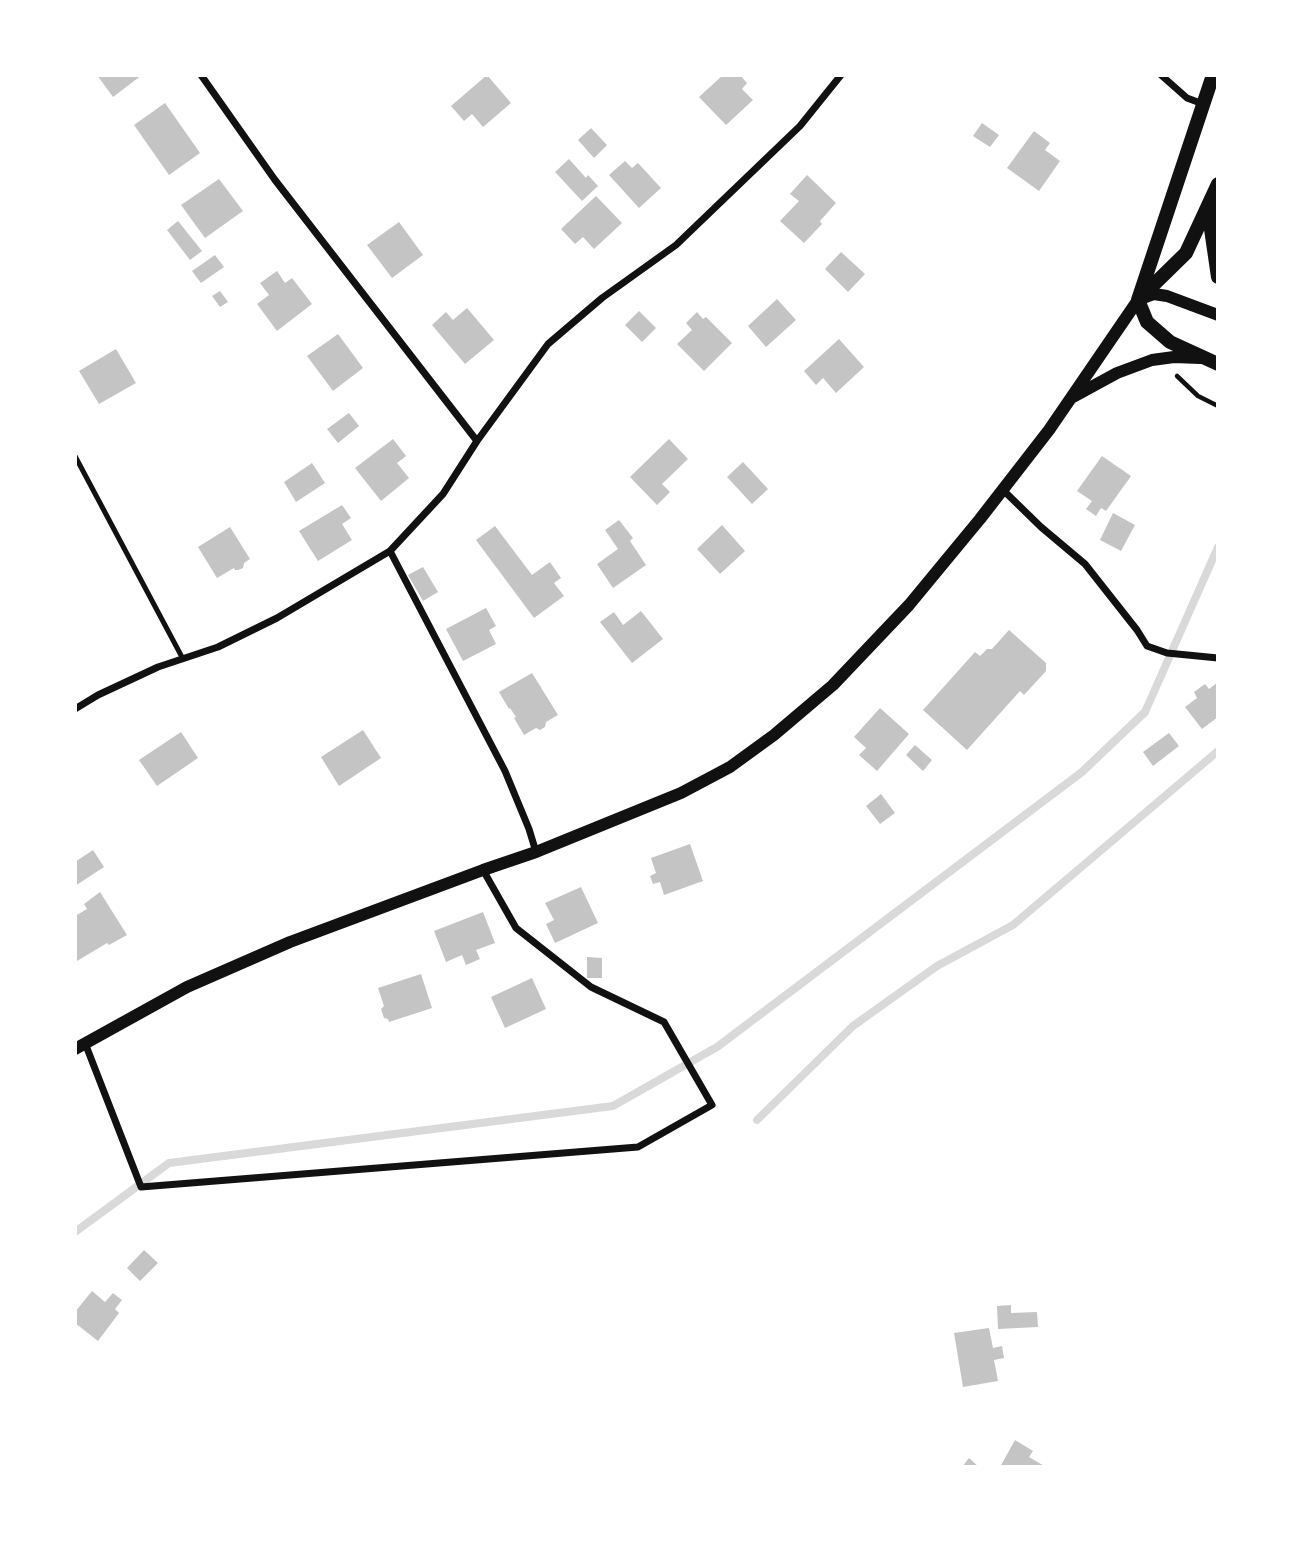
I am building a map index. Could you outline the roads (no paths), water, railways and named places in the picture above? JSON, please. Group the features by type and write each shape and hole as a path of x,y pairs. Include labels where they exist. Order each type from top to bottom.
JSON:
{"main road":[{"path":"1211,361 1170,342 1147,322 1138,300 1213,75"},
{"path":"1138,300 1186,253 1216,188"},
{"path":"1216,188 1211,229 1218,277"}],"street":[{"path":"201,75 275,180 477,441"},
{"path":"75,709 98,695 158,667 218,647 277,618 390,551 443,494 477,441 548,344 602,298 676,245 800,126 841,75"},
{"path":"1161,75 1186,98 1204,104"},
{"path":"483,870 516,928 591,987 664,1022 712,1105 638,1147 141,1187 80,1045 187,987 290,942 483,870 536,852 681,793 730,767 774,735 833,685 909,605 1003,491 1049,430 1138,300 1154,294 1167,296 1218,315"},
{"path":"1070,399 1117,373 1152,360 1174,357 1211,361"},
{"path":"1003,491 1085,564 1147,646 1167,653 1218,658"},
{"path":"390,551 505,771 536,852"}],"lane":[{"path":"75,456 183,659"}],"waterway":[{"path":"75,1232 169,1163 613,1106 717,1047 1082,772 1145,712 1218,547"},
{"path":"757,1120 853,1026 937,966 1013,925 1218,751"}]}
